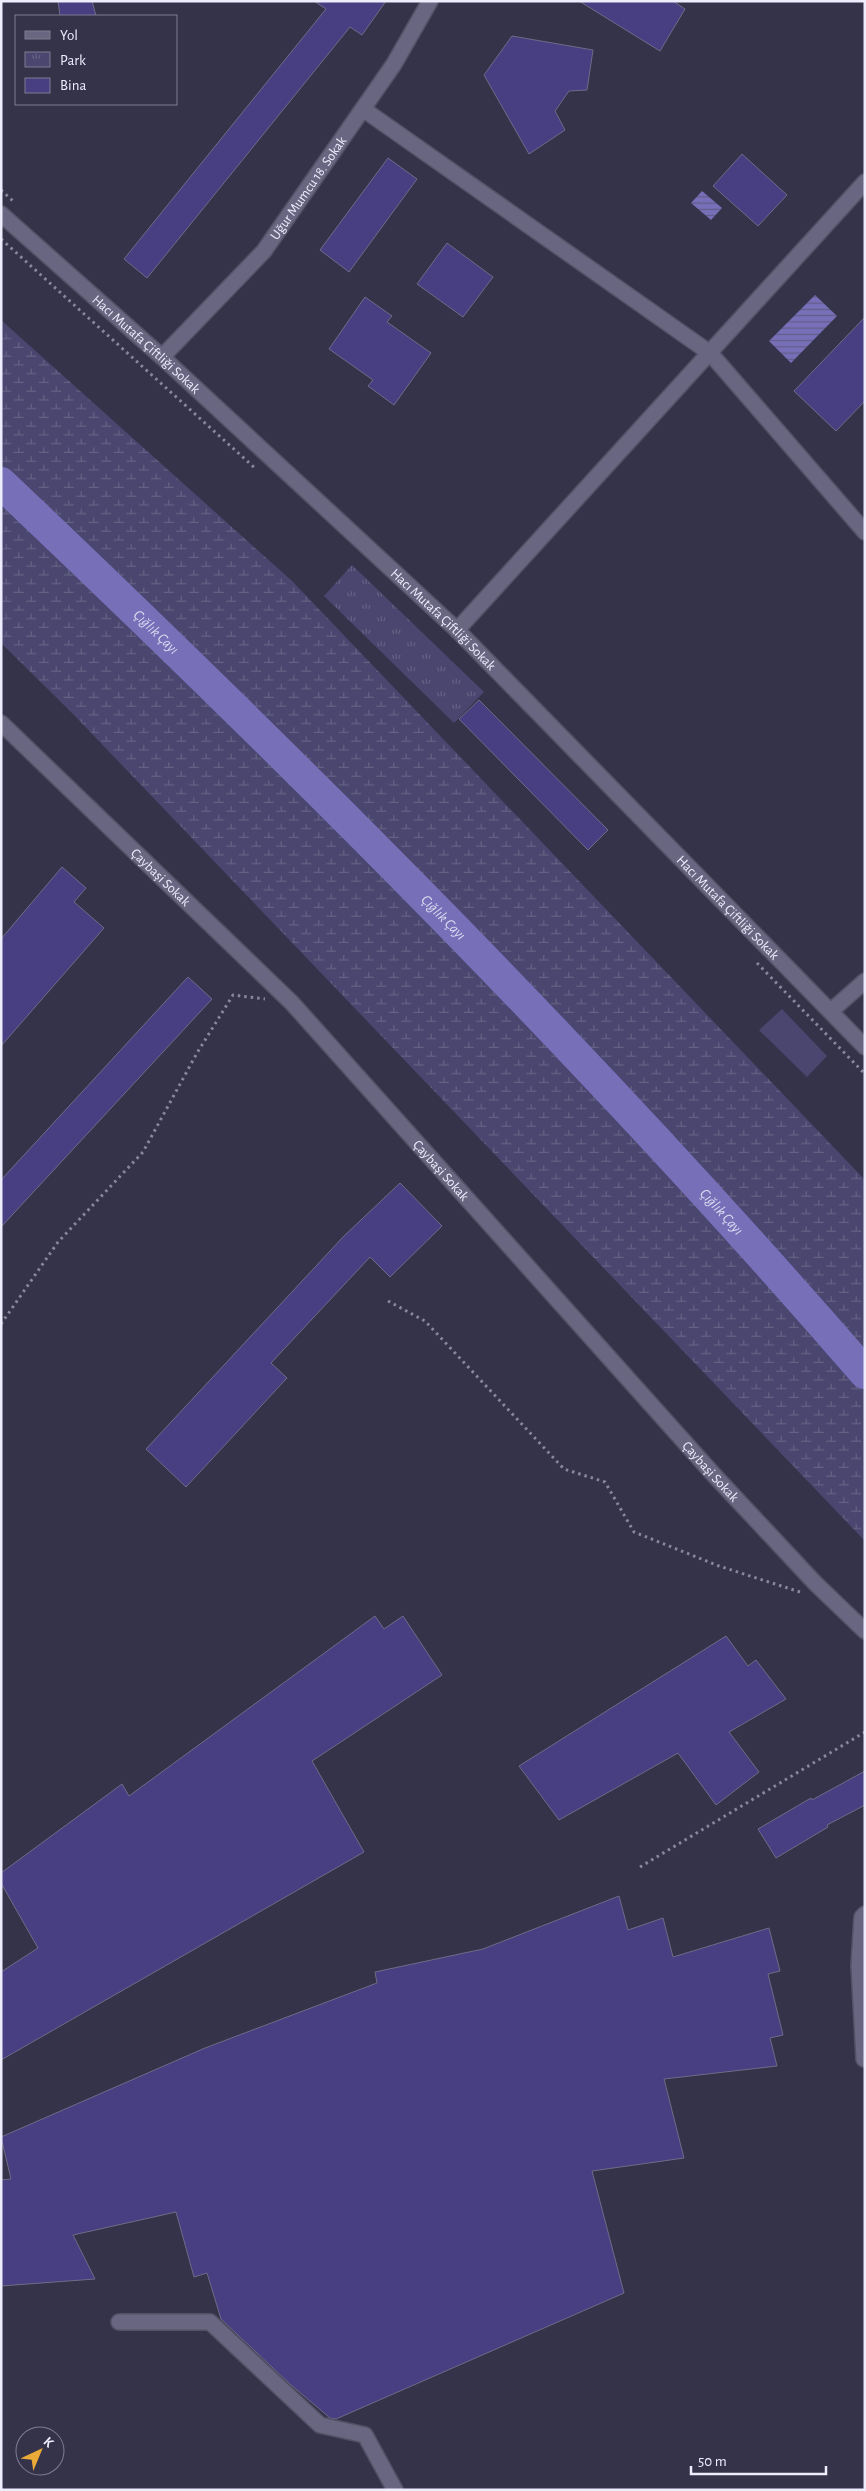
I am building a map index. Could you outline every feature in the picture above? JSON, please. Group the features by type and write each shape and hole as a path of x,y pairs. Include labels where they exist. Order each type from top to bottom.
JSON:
{"street":[{"name":"Uğur Mumcu 18. Sokak","path":"162,357 264,251 394,64 430,1"},
{"path":"363,109 710,353 865,532"},
{"path":"458,630 865,182"},
{"name":"Hacı Mutafa Çiftliği Sokak","path":"1,214 162,357 458,630 865,1047"},
{"name":"Çaybaşi Sokak","path":"1,723 292,1003 714,1475 815,1584 865,1632"},
{"path":"830,1011 865,981"},
{"path":"864,2059 859,1965 862,1917 865,1914"},
{"path":"119,2322 210,2322 320,2425 365,2435 395,2490"}],"path":[{"path":"1,239 258,470"},
{"path":"754,960 865,1074"},
{"path":"1,1324 58,1242 143,1152 197,1053 233,995 292,1003"},
{"path":"388,1301 425,1322 564,1468 605,1482 634,1532 719,1566 802,1592 815,1584"},
{"path":"640,1867 865,1732"}],"green space":[{"path":"1,320 292,581 865,1180 865,1541 73,714 1,643"},
{"path":"352,565 484,692 454,723 324,596"},
{"path":"782,1009 827,1056 807,1077 759,1030"}],"shaded area":[{"path":"702,191 722,208 711,220 691,203"},
{"path":"815,295 837,316 791,363 769,341"}],"building":[{"path":"58,1 92,1 96,15 60,15"},
{"path":"314,1 386,1 362,35 350,27 147,278 124,259 326,9"},
{"path":"579,1 673,1 685,9 660,51"},
{"path":"512,36 593,50 587,90 569,91 555,111 565,130 529,154 484,75"},
{"path":"742,154 787,195 758,226 713,186"},
{"path":"388,158 417,179 349,272 320,250"},
{"path":"447,243 493,277 463,317 417,284"},
{"path":"365,297 392,316 387,322 431,353 394,405 368,386 373,380 329,349"},
{"path":"865,317 865,401 836,431 794,391"},
{"path":"479,700 608,830 588,850 459,719"},
{"path":"62,867 86,888 74,902 104,928 1,1046 1,939"},
{"path":"188,977 212,999 1,1227 1,1180"},
{"path":"400,1183 442,1226 390,1277 370,1257 271,1363 287,1378 186,1487 146,1449 343,1237"},
{"path":"375,1616 384,1629 403,1616 442,1675 312,1761 364,1852 1,2060 1,1972 38,1948 1,1883 1,1873 122,1784 129,1796"},
{"path":"726,1636 748,1666 756,1660 786,1699 729,1732 759,1772 716,1805 678,1753 559,1820 519,1766"},
{"path":"865,1771 865,1805 827,1825 828,1827 776,1858 758,1829 811,1798 812,1800"},
{"path":"619,1896 628,1930 663,1918 673,1957 769,1928 780,1971 768,1974 783,2035 770,2038 777,2066 664,2079 684,2158 592,2171 624,2293 336,2419 330,2418 290,2384 221,2319 207,2273 194,2277 176,2212 73,2235 95,2279 1,2286 1,2180 11,2179 1,2137 205,2048 377,1983 375,1972 483,1949"}],"waterway":[{"name":"Çığlık Çayı","path":"1,483 335,807 552,1029 658,1142 865,1373"}]}
